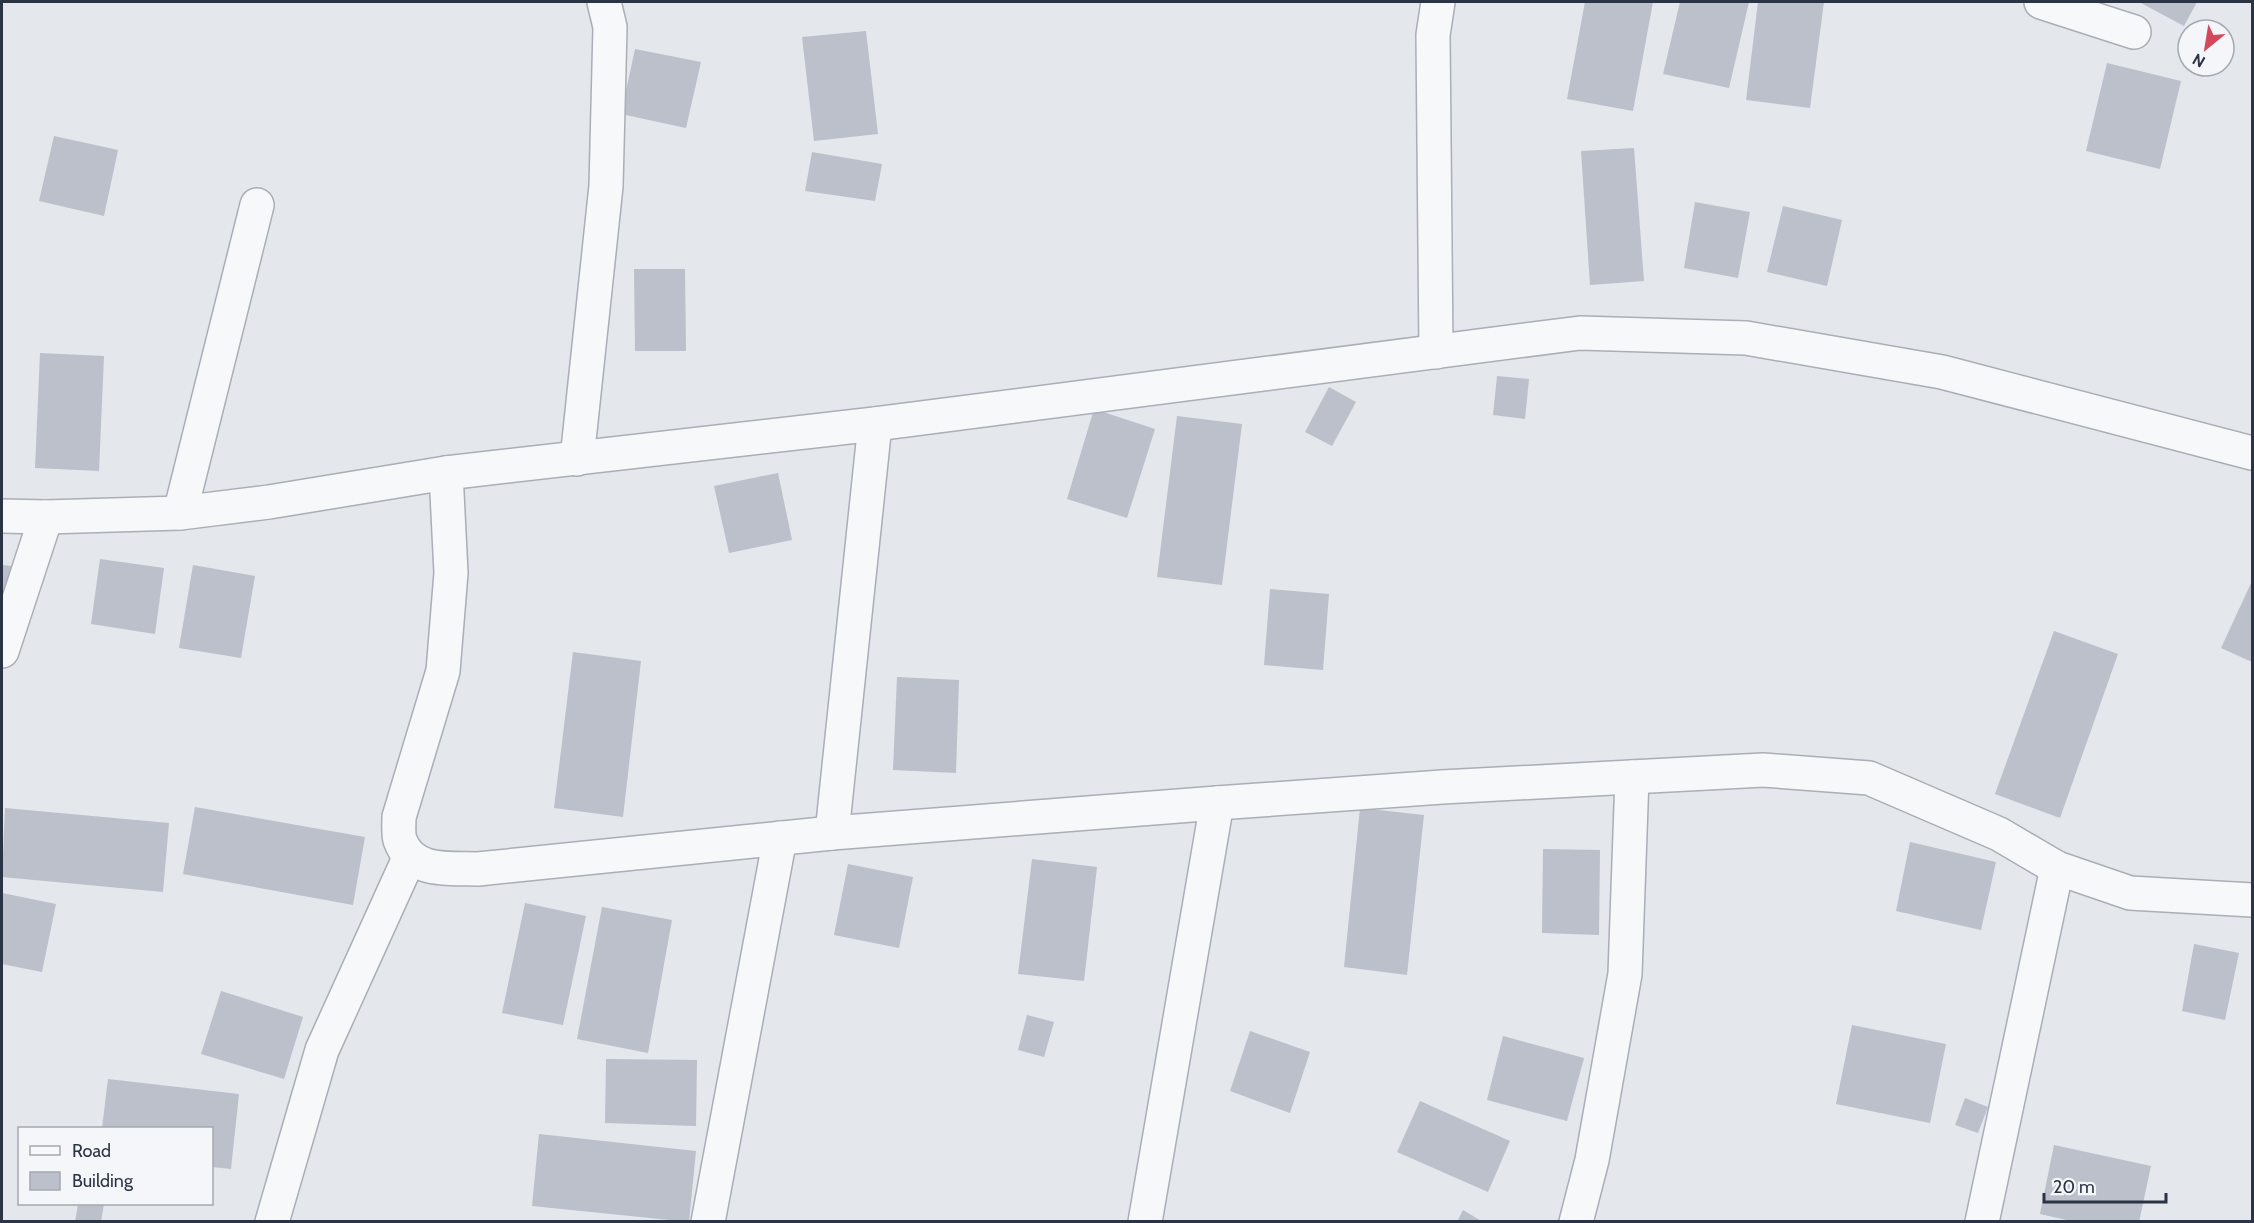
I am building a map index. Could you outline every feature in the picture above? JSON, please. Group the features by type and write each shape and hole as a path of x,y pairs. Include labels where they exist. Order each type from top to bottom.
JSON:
{"street":[{"path":"578,459 606,186 610,27 604,2"},
{"path":"1436,352 1433,35 1438,2"},
{"path":"2041,2 2134,32"},
{"path":"180,513 257,205"},
{"path":"2,516 180,513 269,502 446,473 875,424 1580,333 1746,338 1942,372 2253,453"},
{"path":"832,833 875,424"},
{"path":"446,473 451,573 443,671 399,817 400,840 410,856 430,868 478,869 832,833 1216,803 1763,770 1869,778 1999,834 2057,868 2130,893 2253,900"},
{"path":"2,651 46,517"},
{"path":"1576,1221 1592,1160 1625,974 1632,777"},
{"path":"1145,1221 1216,803"},
{"path":"708,1221 780,838"},
{"path":"272,1221 322,1050 410,856"},
{"path":"1982,1221 2057,868"}],"building":[{"path":"1585,2 1653,2 1633,111 1567,99"},
{"path":"1680,2 1749,2 1729,88 1663,74"},
{"path":"1758,2 1824,2 1810,108 1746,100"},
{"path":"2139,2 2197,2 2188,18 2176,18 2176,22"},
{"path":"866,31 878,134 814,141 802,37"},
{"path":"635,49 701,62 686,128 621,114"},
{"path":"2107,63 2181,81 2160,169 2086,151"},
{"path":"54,136 118,150 104,216 39,201"},
{"path":"1634,148 1644,281 1590,285 1581,151"},
{"path":"812,152 882,164 875,201 805,191"},
{"path":"1695,202 1750,212 1738,278 1684,268"},
{"path":"1783,206 1842,220 1827,286 1767,272"},
{"path":"634,269 685,269 686,351 635,351"},
{"path":"40,353 104,356 99,471 35,468"},
{"path":"1497,376 1529,379 1525,419 1493,415"},
{"path":"1329,387 1356,402 1332,446 1305,432"},
{"path":"1094,409 1155,429 1127,518 1067,499"},
{"path":"1177,416 1242,424 1222,585 1157,577"},
{"path":"778,473 792,540 729,553 714,486"},
{"path":"100,559 164,568 155,634 91,624"},
{"path":"2,565 12,566 10,596 2,596"},
{"path":"193,565 255,576 241,658 179,648"},
{"path":"2252,581 2252,662 2221,648"},
{"path":"1270,589 1329,594 1323,670 1264,665"},
{"path":"2054,631 2118,654 2060,818 1995,794"},
{"path":"573,652 641,661 623,817 554,808"},
{"path":"897,677 959,680 956,773 893,770"},
{"path":"195,807 365,837 353,905 183,874"},
{"path":"5,808 169,823 163,892 2,877"},
{"path":"1360,808 1424,815 1407,975 1344,967"},
{"path":"1910,842 1996,862 1981,930 1896,911"},
{"path":"1543,849 1600,850 1599,935 1542,933"},
{"path":"1032,859 1097,867 1084,981 1018,974"},
{"path":"848,864 913,877 899,948 834,935"},
{"path":"2,893 56,904 42,972 2,964"},
{"path":"525,903 586,916 563,1025 502,1013"},
{"path":"602,907 672,920 648,1053 577,1039"},
{"path":"2194,944 2239,953 2225,1020 2182,1011"},
{"path":"221,991 303,1017 284,1079 201,1054"},
{"path":"1027,1015 1054,1022 1044,1057 1018,1050"},
{"path":"1852,1025 1946,1044 1930,1123 1836,1104"},
{"path":"1250,1031 1310,1052 1290,1113 1230,1091"},
{"path":"1503,1036 1584,1058 1567,1121 1487,1100"},
{"path":"606,1059 697,1060 696,1126 605,1123"},
{"path":"108,1079 239,1094 231,1169 213,1167 213,1127 102,1127"},
{"path":"1965,1098 1988,1107 1978,1133 1955,1125"},
{"path":"1420,1101 1510,1141 1488,1192 1397,1152"},
{"path":"539,1134 696,1151 689,1222 532,1206"},
{"path":"2054,1145 2151,1166 2139,1222 2075,1222 2040,1214"},
{"path":"78,1205 104,1205 101,1222 75,1222"},
{"path":"1463,1210 1483,1222 1457,1222"}]}
